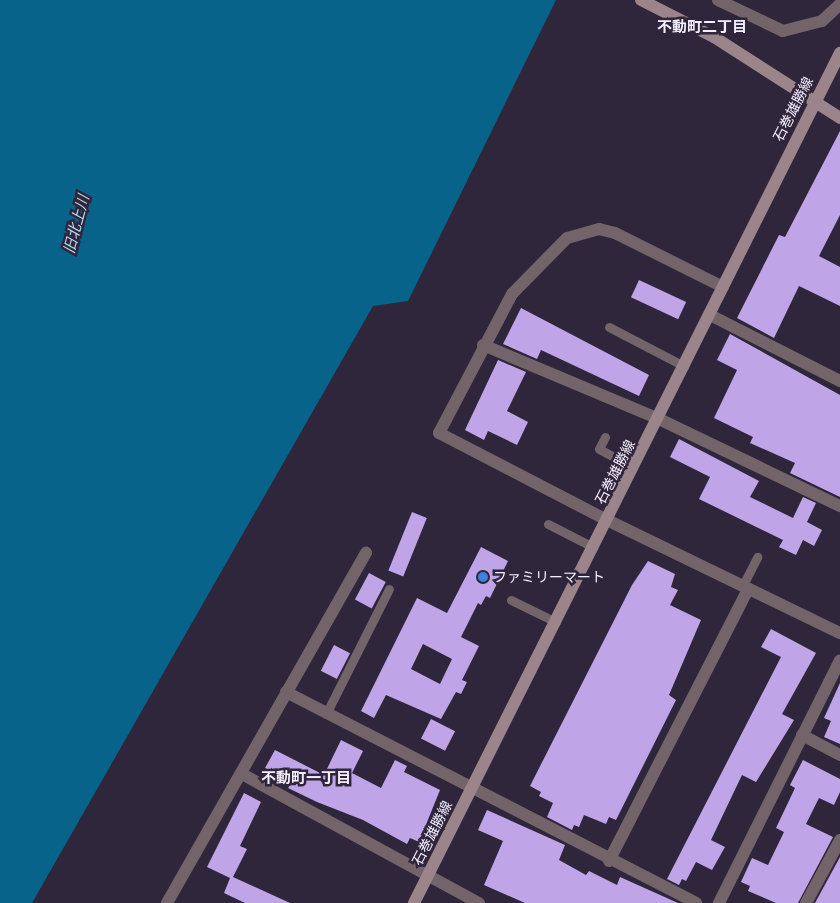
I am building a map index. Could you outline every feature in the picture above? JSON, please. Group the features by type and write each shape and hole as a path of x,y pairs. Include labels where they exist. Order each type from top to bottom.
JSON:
{"main road":[{"path":"641,0 714,37 840,118"},
{"name":"石巻雄勝線","path":"414,903 659,419 814,100 840,54"}],"street":[{"path":"718,0 783,31 822,21 840,4"},
{"path":"723,287 615,233 599,229 580,232 567,238 512,294 483,345 438,433 607,520 840,634"},
{"path":"710,315 840,382"},
{"path":"483,345 659,419 840,506"},
{"path":"167,903 242,774 286,692 366,552"},
{"path":"609,861 745,588"},
{"path":"719,903 840,660"},
{"path":"286,692 471,790 609,861 696,903"},
{"path":"802,735 840,755"},
{"path":"242,774 479,903"},
{"path":"806,903 840,840"}],"lane":[{"path":"610,326 684,366"},
{"path":"606,437 599,450 634,467"},
{"path":"548,524 594,547"},
{"path":"745,588 757,558"},
{"path":"326,714 389,589"},
{"path":"511,600 556,622"}],"water":[{"name":"旧北上川","path":"0,0 556,0 408,301 373,306 32,903 0,903"}],"building":[{"path":"840,131 840,215 819,256 840,267 840,306 799,286 774,338 737,318 779,235 785,237"},
{"path":"639,280 686,302 678,319 631,297"},
{"path":"521,308 649,375 639,396 541,350 537,359 503,344"},
{"path":"730,334 840,395 840,497 790,473 795,463 750,443 753,437 714,418 737,370 717,360"},
{"path":"498,360 526,372 507,411 528,422 517,445 488,431 484,440 465,430"},
{"path":"679,439 759,481 750,497 793,518 803,497 816,503 807,522 822,530 814,546 803,540 796,555 779,547 783,540 699,499 710,477 670,457"},
{"path":"412,512 427,518 403,576 388,570"},
{"path":"481,547 508,561 490,598 486,596 481,605 478,603 461,637 479,646 462,680 467,682 461,694 456,692 441,719 386,695 374,718 361,711 417,598 447,613","holes":["423,644 452,659 440,684 411,669"]},
{"path":"648,561 675,574 671,587 678,590 670,605 701,620 669,695 676,700 616,820 609,817 606,824 584,815 579,827 574,825 572,830 547,817 553,803 539,796 541,792 530,786 632,585"},
{"path":"369,573 386,582 372,608 355,599"},
{"path":"771,629 816,653 782,714 794,720 756,782 742,775 711,840 725,847 712,870 696,862 686,881 682,879 679,885 667,879 781,657 761,647"},
{"path":"334,645 350,653 337,679 321,671"},
{"path":"840,683 840,744 824,737 831,721 824,718"},
{"path":"431,719 455,731 445,751 421,739"},
{"path":"341,740 363,751 352,773 381,788 395,760 407,766 404,772 440,790 419,842 410,838 407,844 363,820 317,802 288,788 290,785 269,775 271,771 265,768 275,750 324,775"},
{"path":"803,760 840,779 840,792 834,805 819,798 806,824 833,837 798,903 776,903 748,891 750,886 741,882 752,858 768,865 784,832 776,828 795,788 790,785"},
{"path":"244,793 261,802 240,846 247,849 233,877 290,903 245,903 224,893 230,878 207,867"},
{"path":"487,810 565,845 559,860 586,875 589,871 617,885 620,877 678,903 525,903 484,885 503,841 478,830"},
{"path":"840,857 840,903 815,903"}],"place":[{"name":"ファミリーマート","path":"483,577"}],"district":[{"name":"不動町二丁目","path":"702,27"},
{"name":"不動町一丁目","path":"306,778"}]}
